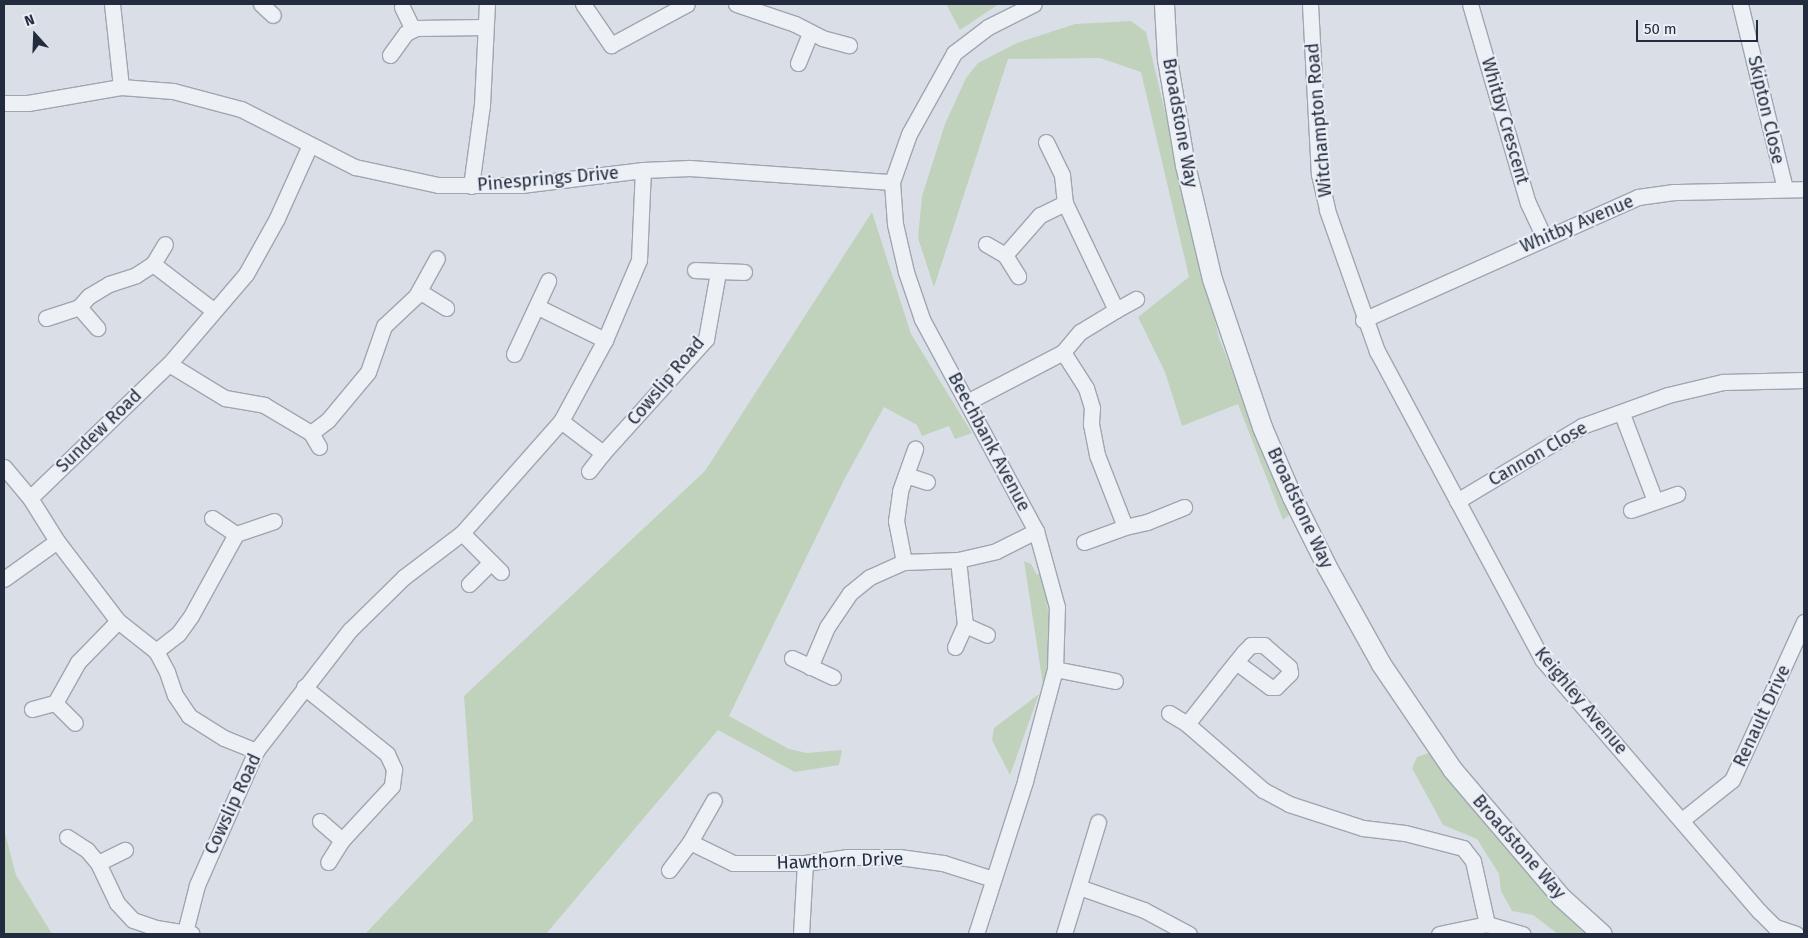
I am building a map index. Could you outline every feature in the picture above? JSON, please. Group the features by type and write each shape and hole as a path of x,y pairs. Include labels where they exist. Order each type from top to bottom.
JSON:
{"street":[{"path":"112,4 121,87"},
{"path":"261,4 273,15"},
{"path":"471,186 483,95 487,4"},
{"path":"583,4 614,52 687,4"},
{"path":"736,4 795,24 810,34 849,45"},
{"name":"Beechbank Avenue","path":"976,934 1025,782 1055,669 1057,607 1036,531 918,307 895,224 892,182 909,134 954,53 988,27 1034,4"},
{"name":"Broadstone Way","path":"1164,4 1168,59 1185,165 1212,279 1262,427 1292,497 1327,567 1381,664 1452,769 1562,897 1602,934"},
{"name":"Witchampton Road","path":"1310,4 1319,174 1327,210 1363,320"},
{"name":"Whitby Crescent","path":"1470,4 1528,203 1544,237"},
{"name":"Skipton Close","path":"1740,4 1784,188"},
{"path":"402,7 412,30"},
{"path":"390,56 412,30 428,27 485,27"},
{"path":"798,63 810,34"},
{"name":"Pinesprings Drive","path":"4,103 28,103 121,87 173,91 208,98 241,109 355,167 407,180 471,186 521,185 643,170 690,168 892,182"},
{"path":"1046,142 1062,175 1065,203 1116,310"},
{"name":"Sundew Road","path":"30,498 169,364 213,310 246,274 277,218 310,145"},
{"name":"Cowslip Road","path":"67,837 87,850 98,864 117,903 133,920 156,928 188,933 197,885 256,751 350,630 404,577 462,533 561,421 605,340 639,260 643,170"},
{"name":"Whitby Avenue","path":"1363,320 1544,237 1638,197 1674,192 1804,189"},
{"path":"1005,255 1040,215 1065,203"},
{"path":"46,318 79,307 89,296 109,284 136,275 153,264 165,244"},
{"path":"986,244 1005,255 1018,276"},
{"path":"311,433 328,420 368,372 384,326 419,290 437,258"},
{"path":"153,264 213,310"},
{"path":"695,270 744,272"},
{"name":"Cowslip Road","path":"589,471 706,339 718,272"},
{"path":"514,354 538,307 548,281"},
{"path":"419,290 446,308"},
{"path":"969,401 1064,352 1080,332 1136,299"},
{"path":"79,307 97,328"},
{"path":"538,307 605,340"},
{"name":"Keighley Avenue","path":"1363,320 1542,659 1759,911 1775,927 1796,934"},
{"path":"1064,352 1086,388 1092,408 1091,424 1097,455 1125,527"},
{"path":"169,364 225,398 264,405 311,433 319,447"},
{"name":"Cannon Close","path":"1457,501 1582,426 1622,414 1668,395 1724,382 1804,380"},
{"path":"1622,414 1655,501"},
{"path":"561,421 604,453"},
{"path":"904,562 896,521 906,474 915,449"},
{"path":"4,467 30,498 56,541 118,621 156,652 168,672 175,695 189,716 224,738 256,751"},
{"path":"906,474 926,482"},
{"path":"1631,510 1677,494"},
{"path":"1084,542 1125,527 1148,522 1184,506"},
{"path":"212,518 236,534"},
{"path":"156,652 178,634 187,622 236,534 274,521"},
{"path":"810,667 827,627 850,593 870,577 904,562 958,560 996,551 1036,531"},
{"path":"462,533 496,567 469,584"},
{"path":"4,579 56,541"},
{"path":"956,646 966,625 958,560"},
{"path":"32,709 55,703 78,662 98,638 118,621"},
{"name":"Renault Drive","path":"1682,820 1732,780 1804,622"},
{"path":"966,625 987,635"},
{"path":"792,658 833,677"},
{"path":"1187,724 1236,662"},
{"path":"1055,669 1115,680"},
{"path":"304,688 387,754 394,769 392,786 342,840 328,862"},
{"path":"55,703 75,723"},
{"path":"1169,713 1187,724 1263,790 1289,804 1363,828 1413,835 1463,848 1474,860 1487,924"},
{"path":"669,870 690,842 714,800"},
{"path":"320,821 342,840"},
{"path":"1064,934 1098,822"},
{"name":"Hawthorn Drive","path":"690,842 733,863 805,863 847,857 899,857 943,863 993,879"},
{"path":"98,864 125,850"},
{"path":"801,934 805,863"},
{"path":"1079,887 1144,910 1189,934"},
{"path":"1439,934 1487,924 1523,934"}],"green space":[{"path":"946,4 999,4 960,30"},
{"path":"1131,21 1146,32 1219,338 1289,515 1283,520 1238,404 1182,426 1165,372 1138,317 1189,277 1141,72 1100,58 1008,59 934,287 918,238 922,196 945,124 966,78 978,63 1017,43 1075,24"},
{"path":"872,212 911,334 972,433 955,439 949,426 922,436 917,425 884,407 844,480 729,716 789,749 807,753 842,750 839,765 795,772 718,730 546,934 365,934 473,820 464,696 705,471"},
{"path":"1024,561 1031,564 1037,575 1040,573 1045,589 1049,619 1049,660 1044,691"},
{"path":"1039,694 1010,775 992,740 994,728"},
{"path":"1429,753 1553,904 1585,934 1558,934 1533,915 1512,911 1501,891 1499,874 1477,839 1443,825 1412,768 1417,757"},
{"path":"4,829 16,875 52,934 4,934"}]}
